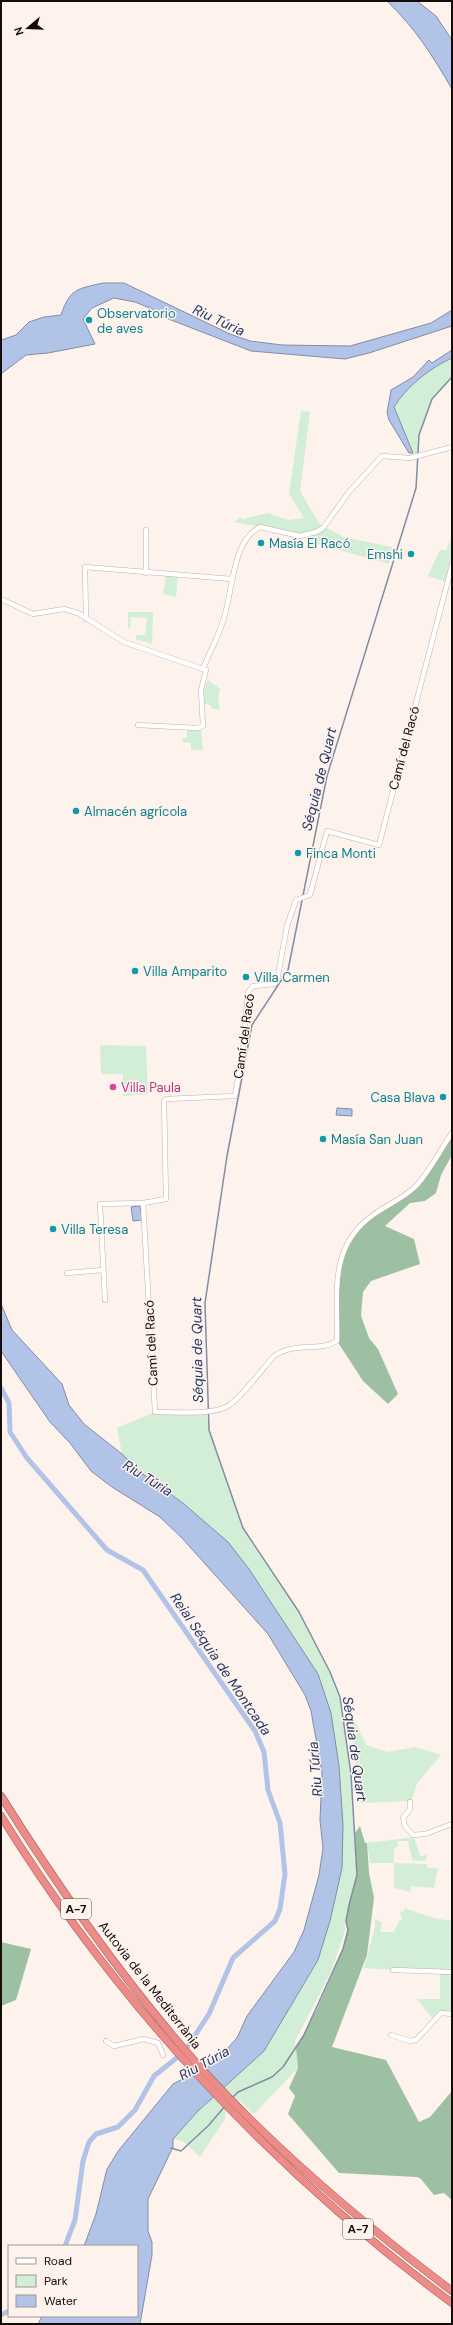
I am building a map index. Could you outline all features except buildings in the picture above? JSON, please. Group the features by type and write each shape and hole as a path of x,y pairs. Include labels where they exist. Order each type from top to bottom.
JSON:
{"highway":[{"name":"Autovia de la Mediterrània","path":"1,1796 72,1905 158,2016 199,2065 275,2143 372,2228 452,2291"},
{"name":"Autovia de la Mediterrània","path":"1,1816 63,1910 104,1964 193,2071 270,2149 367,2236 452,2303"}],"street":[{"path":"203,669 224,620 232,579 244,544 256,530 264,527 294,535 312,535 323,528 349,492 382,456 410,458 426,452 452,446"},
{"path":"146,530 146,573"},
{"name":"Camí del Racó","path":"452,565 379,845 326,831 310,895 296,900 287,926 277,981 274,984 252,986 248,992 244,1051 235,1096 166,1099 164,1101 166,1199 142,1203 155,1412 206,1411 227,1407 234,1402 280,1351 296,1346 331,1345 337,1341 336,1288 343,1252 351,1238 372,1215 416,1186 452,1133"},
{"path":"86,619 85,567 232,579"},
{"path":"1,599 33,614 56,612 64,609 86,619 124,642 206,670 202,690 203,726 196,728 138,725"},
{"path":"105,1300 100,1204 142,1203"},
{"path":"67,1272 103,1270"},
{"path":"410,1802 410,1809 403,1818 405,1826 413,1835 425,1834 452,1824"},
{"path":"393,1970 452,1972"},
{"path":"391,2035 410,2041 416,2040 441,2013 452,2014"},
{"path":"106,2041 114,2046 144,2039 158,2043 163,2055"}],"green space":[{"path":"452,358 452,377 432,399 419,435 419,454 413,453 394,407 405,392 427,372"},
{"path":"301,411 310,412 300,491 320,524 343,537 392,547 389,564 318,544 311,533 299,534 234,522 240,517 243,519 268,513 288,520 304,518 289,494"},
{"path":"452,535 452,565 446,582 428,576 440,550 446,550"},
{"path":"166,575 178,575 176,597 163,594"},
{"path":"128,612 153,612 152,644 136,639 136,635 145,635 147,618 131,617 130,628 128,628"},
{"path":"208,680 220,689 218,699 220,709 212,709 210,705 204,704 204,690"},
{"path":"187,729 201,730 203,750 191,750 191,743 183,742 182,738 187,738"},
{"path":"100,1045 146,1046 148,1094 123,1096 123,1074 101,1074"},
{"path":"452,1133 452,1155 441,1175 436,1193 425,1201 410,1203 385,1226 414,1239 420,1264 371,1281 363,1292 361,1316 369,1338 378,1349 398,1394 388,1404 363,1381 337,1341 338,1271 351,1238 361,1225 416,1186"},
{"path":"206,1411 209,1430 243,1528 299,1612 330,1672 340,1697 351,1774 357,1875 349,1905 344,1934 331,1972 295,2041 298,2068 254,2114 240,2100 226,2111 225,2119 200,2157 184,2142 173,2139 198,2111 264,2051 318,1960 331,1713 318,1674 249,1569 228,1543 184,1504 140,1472 122,1454 117,1428 155,1412"},
{"path":"351,1723 356,1723 366,1745 388,1752 415,1747 441,1755 417,1783 412,1799 409,1801 361,1803"},
{"path":"360,1826 365,1843 367,1843 369,1873 374,1898 367,1955 332,2047 386,2060 419,2122 430,2117 452,2091 452,2200 444,2193 434,2195 421,2179 417,2177 339,2173 288,2114 295,2096 289,2088 298,2068 296,2048 317,2009 343,1949 348,1930 346,1921 357,1875 355,1833"},
{"path":"414,1837 420,1856 427,1855 426,1861 412,1860 408,1841 398,1841 398,1846 394,1849 394,1863 370,1863 367,1843"},
{"path":"394,1863 427,1864 427,1868 438,1868 434,1888 411,1886 410,1892 394,1888"},
{"path":"405,1908 433,1918 452,1921 452,2012 439,2011 432,2018 417,1999 440,1999 440,1973 364,1968 375,1927 375,1919 382,1923 380,1932 394,1932 399,1921 402,1920 400,1913 403,1912"},
{"path":"1,1942 31,1949 16,2000 1,2006"}],"water":[{"path":"387,1 417,1 436,16 452,40 452,89 423,43 407,22"},
{"path":"103,283 124,283 230,334 250,341 282,345 350,346 431,323 452,310 452,326 369,353 345,359 251,351 166,318 152,309 135,302 114,298 92,308 83,319 95,344 48,353 26,355 1,374 1,340 16,335 29,322 44,317 61,315 64,306 71,295 80,289"},
{"path":"452,350 452,358 427,372 405,392 394,407 413,453 409,453 389,420 387,413 391,390 413,377 429,360 432,363"},
{"path":"337,1108 352,1109 352,1116 336,1115"},
{"path":"140,1206 142,1220 133,1221 131,1207"},
{"name":"Riu Túria","path":"1,1304 12,1330 62,1384 69,1405 84,1424 122,1454 140,1472 184,1504 228,1542 249,1569 318,1674 331,1713 339,1766 343,1825 342,1868 330,1921 318,1960 264,2051 198,2111 173,2139 173,2147 148,2199 148,2231 152,2242 152,2255 140,2324 38,2324 42,2317 138,2317 138,2245 84,2245 96,2214 107,2169 119,2150 173,2084 214,2063 237,2038 247,2016 294,1952 304,1930 319,1875 323,1848 320,1820 322,1773 311,1711 305,1695 268,1634 181,1537 160,1517 112,1487 91,1471 70,1443 50,1422 1,1351"}],"waterway":[{"name":"Séquia de Quart","path":"233,2097 238,2092 272,2077 283,2067 304,2035 343,1949 348,1930 346,1921 349,1905 357,1875 351,1774 340,1697 330,1672 299,1612 243,1528 209,1430 205,1303 227,1156 252,1025 288,970 327,776 416,488 419,435 432,399 452,377"},
{"name":"Reial Séquia de Montcada","path":"1,1388 9,1403 10,1432 27,1458 107,1550 143,1570 255,1731 264,1752 268,1790 280,1823 285,1874 280,1909 275,1921 233,1958 209,2014 184,2052 154,2076 135,2110 118,2127 96,2134 89,2142 83,2161 75,2220 65,2245"},
{"name":"Séquia de Quart","path":"171,2148 181,2151 209,2125 225,2106"},
{"name":"Reial Séquia de Montcada","path":"1,2315 8,2312"}],"place":[{"name":"Observatorio de aves","path":"89,320"},
{"name":"Masía El Racó","path":"261,543"},
{"name":"Emshi","path":"411,554"},
{"name":"Almacén agrícola","path":"76,811"},
{"name":"Finca Monti","path":"298,853"},
{"name":"Villa Amparito","path":"135,971"},
{"name":"Villa Carmen","path":"246,977"},
{"name":"Villa Paula","path":"113,1087"},
{"name":"Casa Blava","path":"443,1097"},
{"name":"Masía San Juan","path":"323,1139"},
{"name":"Villa Teresa","path":"53,1229"}]}
